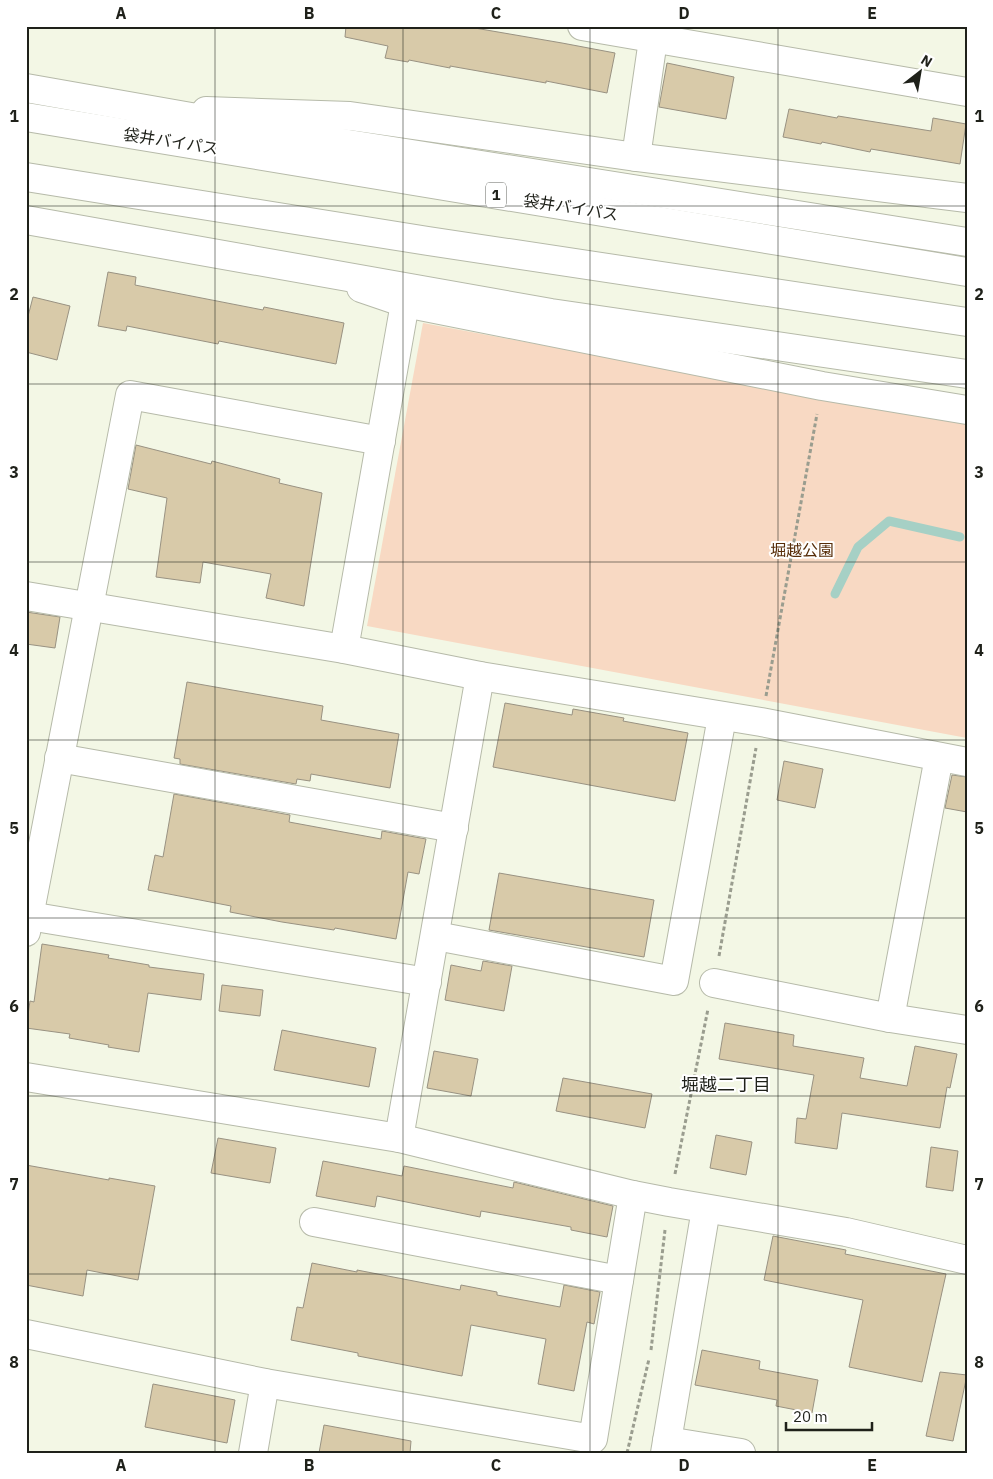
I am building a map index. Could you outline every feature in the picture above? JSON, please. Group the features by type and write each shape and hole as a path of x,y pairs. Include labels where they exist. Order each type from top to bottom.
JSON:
{"main road":[{"path":"582,26 654,32 967,92"},
{"path":"636,157 654,32"},
{"path":"26,88 298,136 967,242"},
{"path":"155,110 350,116 636,157 967,198"},
{"name":"袋井バイパス","path":"26,117 967,272"},
{"path":"26,177 428,241 967,322"},
{"path":"26,220 551,313 967,374"},
{"path":"305,268 405,303 822,386 967,410"},
{"path":"344,649 405,303"},
{"path":"381,441 130,395 28,924 427,982"},
{"path":"26,596 344,649 480,676 761,722 967,762"},
{"path":"399,1138 436,936 480,676"},
{"path":"436,936 674,981 722,717"},
{"path":"890,1018 939,757"},
{"path":"59,758 454,828"},
{"path":"714,983 890,1018 967,1030"},
{"path":"26,1077 399,1138 633,1195 846,1232 967,1260"},
{"path":"26,1334 265,1383 593,1439 633,1195"},
{"path":"706,1208 666,1447 741,1453"},
{"path":"314,1222 619,1280"},
{"path":"252,1453 265,1383"}],"path":[{"path":"761,722 822,386"},
{"path":"627,1453 650,1356 669,1202"}],"green space":[{"name":"堀越公園","path":"423,323 967,424 967,738 367,626"}],"building":[{"path":"346,26 463,26 615,53 607,93 546,81 546,83 450,66 450,68 409,60 408,62 385,58 388,46 345,37"},
{"path":"667,63 734,77 726,119 659,107"},
{"path":"789,109 837,118 838,116 931,131 933,118 966,124 960,164 871,149 870,152 822,142 821,144 783,137"},
{"path":"108,272 136,277 135,285 263,310 264,307 344,323 336,364 219,341 218,344 127,326 126,331 98,326"},
{"path":"33,297 70,306 57,360 26,352 26,324"},
{"path":"136,445 211,464 212,461 280,479 279,483 322,493 304,606 266,598 271,574 203,562 200,583 156,577 167,498 128,489"},
{"path":"26,612 60,617 55,648 26,644"},
{"path":"187,682 323,706 321,720 399,734 390,788 311,774 310,781 297,779 296,784 180,764 180,759 174,758"},
{"path":"505,703 572,715 573,709 624,718 623,721 688,733 675,801 493,767"},
{"path":"784,761 823,769 815,808 777,800"},
{"path":"952,775 967,777 967,812 945,808"},
{"path":"174,794 290,815 289,822 381,839 382,831 426,839 419,874 408,872 396,939 335,928 334,930 282,922 230,912 231,906 148,890 155,855 163,857"},
{"path":"499,873 654,900 644,957 489,930"},
{"path":"42,944 109,955 108,958 149,965 149,967 204,974 201,1000 148,993 139,1052 69,1038 70,1034 26,1028 30,1001 34,1002"},
{"path":"483,961 512,966 504,1011 445,1000 451,965 481,971"},
{"path":"222,985 263,990 260,1016 219,1011"},
{"path":"725,1023 794,1035 793,1046 864,1058 860,1078 907,1086 915,1046 957,1054 950,1088 947,1087 940,1128 842,1113 837,1149 795,1143 797,1118 806,1119 814,1075 719,1059"},
{"path":"282,1030 376,1048 369,1087 274,1070"},
{"path":"434,1051 478,1059 471,1096 427,1088"},
{"path":"563,1078 652,1094 645,1128 556,1111"},
{"path":"716,1135 752,1142 746,1175 710,1168"},
{"path":"218,1138 276,1148 270,1183 211,1173"},
{"path":"931,1147 958,1151 953,1191 926,1187"},
{"path":"323,1161 402,1176 404,1166 513,1188 514,1182 613,1206 607,1237 571,1230 571,1227 481,1211 480,1217 377,1196 375,1207 316,1196"},
{"path":"26,1165 155,1186 138,1280 87,1270 83,1296 26,1285"},
{"path":"773,1236 846,1250 845,1254 946,1274 922,1382 849,1367 863,1300 764,1280"},
{"path":"312,1263 460,1290 461,1285 497,1292 497,1295 560,1307 564,1285 600,1292 594,1324 587,1322 574,1391 538,1384 546,1339 471,1325 462,1376 358,1356 358,1353 291,1340 297,1307 303,1308"},
{"path":"702,1350 760,1361 759,1369 818,1380 812,1413 776,1406 777,1400 695,1385"},
{"path":"940,1372 967,1375 953,1441 926,1436"},
{"path":"153,1384 235,1400 227,1443 145,1427"},
{"path":"324,1425 411,1441 410,1453 319,1453"}],"waterway":[{"path":"835,594 858,547 889,521 960,537"}],"district":[{"name":"堀越二丁目","path":"726,1085"}]}
